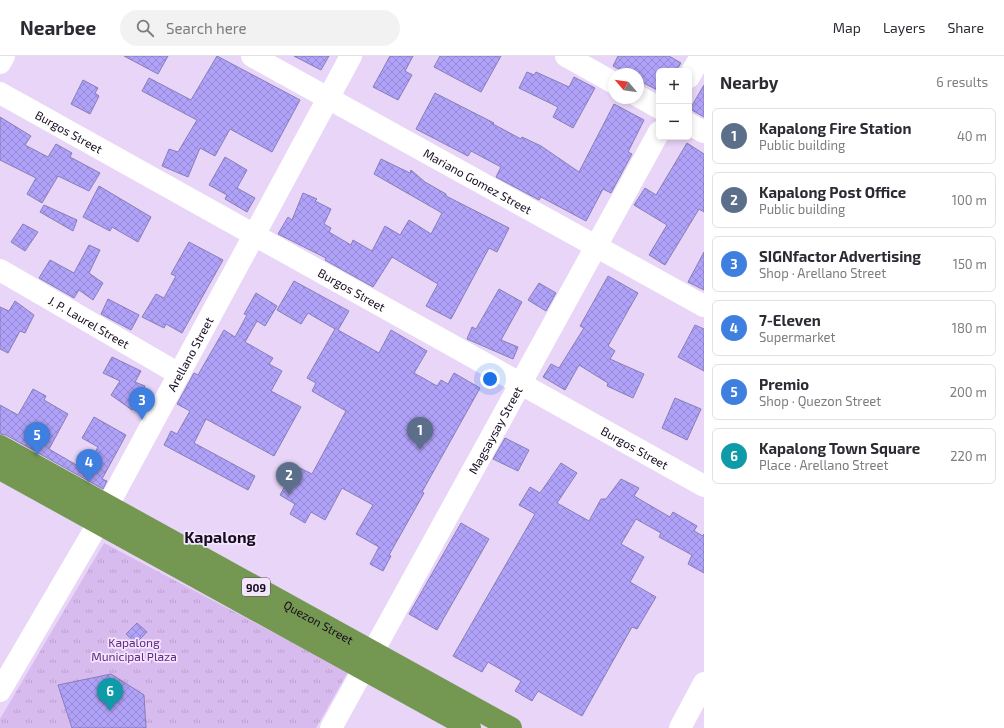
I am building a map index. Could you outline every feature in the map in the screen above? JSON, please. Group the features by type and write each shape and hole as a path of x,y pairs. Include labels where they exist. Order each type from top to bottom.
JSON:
{"highway":[{"name":"Quezon Street","path":"0,446 103,513 368,660 511,728"},
{"name":"Quezon Street","path":"0,469 103,513"},
{"name":"Quezon Street","path":"368,660 470,728"}],"street":[{"path":"0,63 4,56"},
{"name":"Mariano Gomez Street","path":"252,56 704,306"},
{"name":"Arellano Street","path":"0,692 103,513 351,56"},
{"path":"566,56 608,80"},
{"path":"692,72 701,56"},
{"name":"Burgos Street","path":"0,93 704,486"},
{"path":"644,99 656,106"},
{"path":"692,126 704,132"},
{"name":"Magsaysay Street","path":"331,728 656,137"},
{"name":"J. P. Laurel Street","path":"0,270 178,374"},
{"path":"680,728 704,684"}],"green space":[{"name":"Kapalong Municipal Plaza","path":"104,543 348,672 316,728 0,728 0,719"}],"building":[{"path":"124,56 168,56 158,74"},
{"path":"217,56 300,100 272,152 230,129 215,156 200,148 188,177 162,166 169,149 178,152 197,120 142,91 149,78 191,100"},
{"path":"294,56 329,56 321,70"},
{"path":"390,56 413,56 405,71 412,75 398,100 373,87"},
{"path":"440,56 501,56 481,92 434,67"},
{"path":"618,56 669,56 681,63 678,68 656,68 656,89 644,83 644,68 617,68 613,66"},
{"path":"527,72 534,75 536,72 569,87 574,77 595,88 573,128 553,117 558,107 519,88"},
{"path":"83,80 98,88 95,93 99,96 90,114 71,104"},
{"path":"704,85 704,117 692,110 692,106"},
{"path":"435,93 494,123 493,124 521,139 522,137 541,146 579,172 614,104 644,120 628,152 632,154 611,193 603,189 586,221 541,197 539,200 496,177 501,167 471,151 468,156 416,129"},
{"path":"0,117 31,136 25,145 48,157 56,144 72,153 70,157 100,173 89,191 58,176 42,203 27,194 36,178 0,160"},
{"path":"687,143 704,154 704,212 699,209 665,265 649,255 667,225 634,205 645,188 656,195"},
{"path":"225,157 247,170 237,188 255,198 247,212 225,199 227,195 209,185"},
{"path":"381,159 410,173 411,170 425,182 446,194 446,196 509,228 497,252 489,248 451,319 426,306 438,284 392,257 373,287 325,260 326,258 278,234 288,217 292,220 303,193 317,199 315,201 331,209 324,224 331,228 329,232 351,245 353,240 372,251 385,226 400,235 409,220 431,234 442,213 374,174"},
{"path":"99,186 151,217 138,242 112,227 110,231 83,217"},
{"path":"44,205 77,220 73,231 40,212"},
{"path":"23,224 38,232 25,251 11,242"},
{"path":"189,242 223,260 182,333 166,324 164,328 142,317 156,294 164,298 176,276 171,274"},
{"path":"89,245 100,250 89,273 103,283 93,300 79,290 74,298 39,278 50,260 74,273"},
{"path":"704,252 704,290 688,282"},
{"path":"608,276 638,293 608,346 615,351 610,359 644,374 633,398 607,386 608,383 579,365 565,390 543,377 551,364 559,368 584,328 580,326"},
{"path":"294,281 349,311 338,330 379,353 391,330 427,351 414,373 437,386 441,380 448,384 454,373 480,388 422,492 424,493 389,555 391,556 383,571 370,564 379,547 356,534 373,505 342,488 325,520 311,512 305,523 290,514 295,504 280,495 296,466 312,474 346,411 312,391 316,383 307,378 335,329 308,313 301,324 277,310"},
{"path":"539,283 556,293 546,311 528,300"},
{"path":"499,289 522,302 501,340 518,347 513,359 467,339 472,327 476,329"},
{"path":"256,293 277,306 265,326 257,321 245,342 273,358 269,364 282,371 271,391 301,407 274,456 206,419 194,443 255,476 248,490 164,445 171,431 177,434 190,411 177,404 194,373 198,375 224,330 235,337 247,315 244,314"},
{"path":"108,299 139,315 131,330 101,314"},
{"path":"15,301 34,315 25,333 20,331 8,353 0,349 0,307 9,311"},
{"path":"695,325 704,329 704,371 678,357"},
{"path":"112,357 141,371 135,382 145,386 132,410 111,395 120,381 103,373"},
{"path":"33,389 46,396 44,400 68,414 49,449 85,470 98,447 82,438 94,417 126,435 102,479 107,481 103,489 6,435 0,434 0,405 18,415"},
{"path":"675,398 701,409 687,440 662,428"},
{"path":"505,438 529,450 518,471 493,459"},
{"path":"561,463 577,473 557,503 589,521 601,499 606,499 621,479 639,488 634,496 670,517 673,512 697,526 694,531 703,536 704,534 704,573 688,564 692,555 659,537 661,533 636,519 621,544 644,557 630,582 656,597 637,629 632,627 582,716 538,691 532,701 515,691 521,681 488,662 482,672 453,656 535,514 519,505 530,487 540,493"},
{"path":"461,523 489,539 437,630 409,614"},
{"path":"137,623 147,632 136,643 126,634"},
{"path":"111,674 144,695 146,728 72,728 58,685"}],"place":[{"name":"SIGNfactor Advertising","path":"142,420"},
{"name":"Kapalong Fire Station","path":"420,450"},
{"name":"Premio","path":"37,455"},
{"name":"7-Eleven","path":"89,482"},
{"name":"Kapalong Post Office","path":"289,495"},
{"name":"Kapalong Town Square","path":"110,711"}],"district":[{"name":"Kapalong","path":"220,536"}]}
